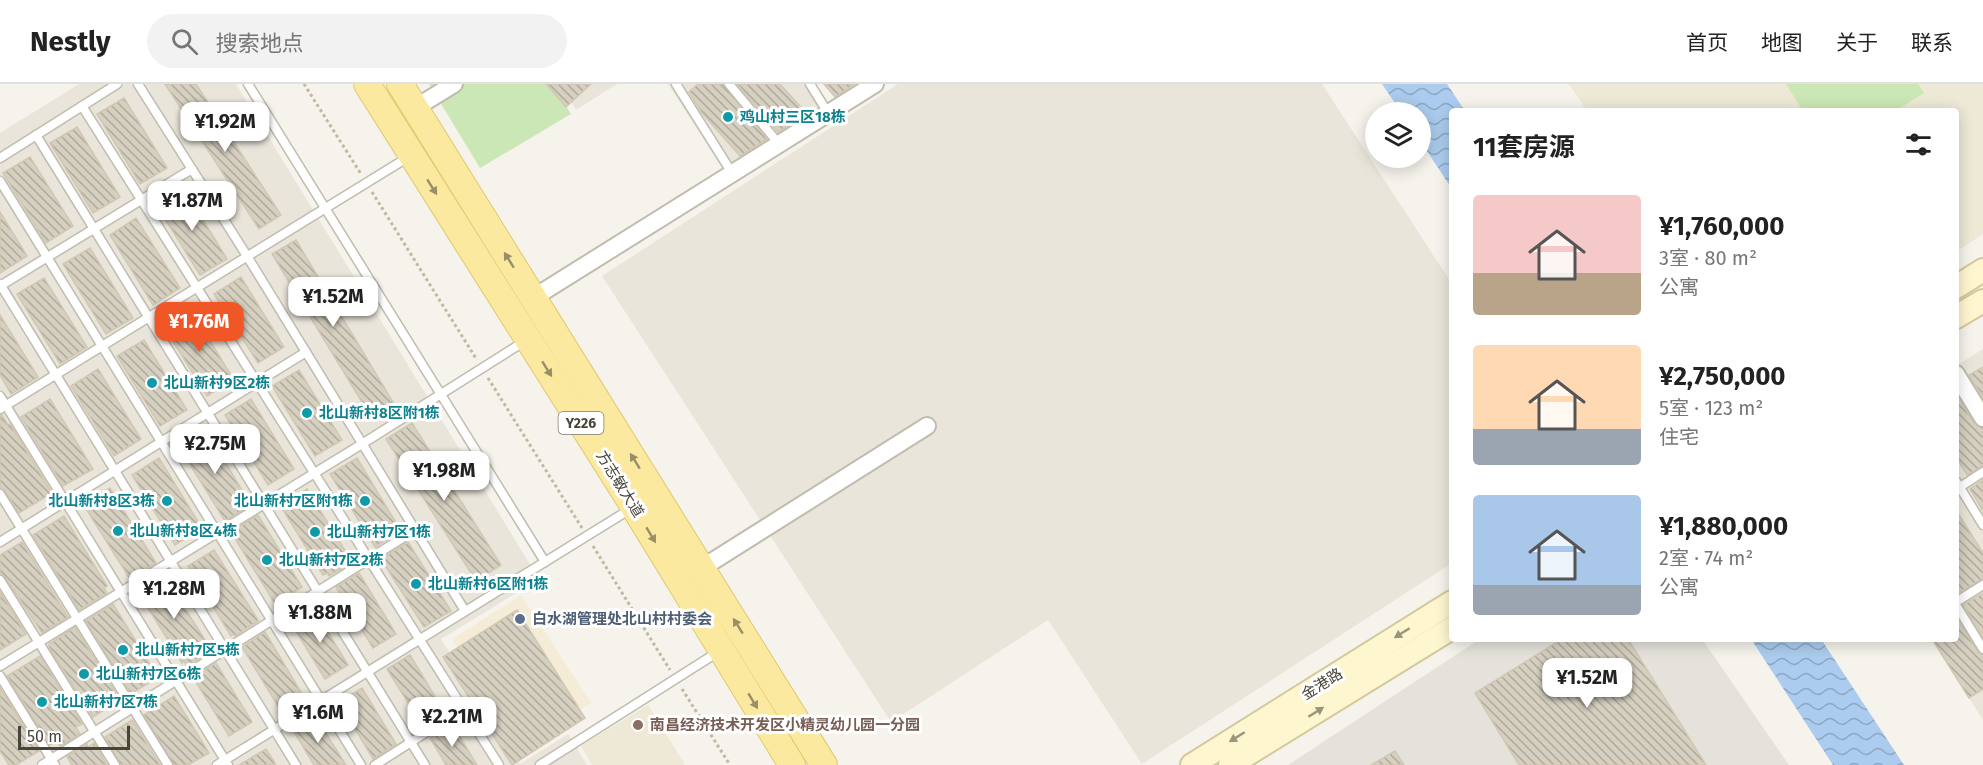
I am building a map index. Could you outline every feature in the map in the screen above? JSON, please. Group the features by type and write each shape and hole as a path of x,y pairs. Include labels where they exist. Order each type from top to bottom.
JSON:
{"main road":[{"name":"方志敏大道","path":"367,84 634,507 788,764"},
{"name":"方志敏大道","path":"400,84 824,765"},
{"path":"1959,285 1983,270"},
{"path":"1959,315 1983,300"},
{"name":"金港路","path":"1192,765 1449,604"},
{"name":"金港路","path":"1230,765 1449,630"}],"street":[{"path":"415,108 454,84"},
{"path":"532,298 875,84"},
{"path":"1959,379 1983,418"},
{"path":"702,568 927,426"}],"lane":[{"path":"0,158 117,84"},
{"path":"138,84 247,256 465,611"},
{"path":"248,84 545,562"},
{"path":"676,84 732,173"},
{"path":"729,84 779,144"},
{"path":"810,84 828,113"},
{"path":"82,106 499,765"},
{"path":"36,135 425,765"},
{"path":"3,407 412,155"},
{"path":"192,168 0,285 296,765"},
{"path":"0,181 361,765"},
{"path":"0,666 362,444 528,339"},
{"path":"0,542 306,352"},
{"path":"0,396 3,407 65,501 176,681 223,763 274,729 634,507"},
{"path":"1959,484 1983,472"},
{"path":"1959,486 1983,525"},
{"path":"0,494 168,765"},
{"path":"42,765 53,762 94,732 415,530"},
{"path":"0,580 115,765"},
{"path":"1959,601 1983,585"},
{"path":"1959,608 1983,649"},
{"path":"540,765 721,650"},
{"path":"0,676 53,762"},
{"path":"375,765 463,709"}],"path":[{"path":"304,84 730,765"}],"shaded area":[{"path":"79,84 236,84 539,579 441,639 520,764 568,734 587,765 0,765 0,133"},
{"path":"560,84 617,84 576,110"},
{"path":"668,84 808,84 823,108 724,171"},
{"path":"898,84 1322,84 1365,150 1365,168 1377,168 1449,279 1449,565 1142,764 1048,620 891,722 602,276"},
{"path":"1569,84 1983,84 1983,234 1959,250 1959,108 1585,108"},
{"path":"1983,349 1983,720 1934,642 1959,642 1959,364"},
{"path":"521,595 591,703 522,748 452,639"},
{"path":"1475,642 1704,642 1789,765 1288,765"},
{"name":"南昌经济技术开发区小精灵幼儿园一分园","path":"648,705 685,765 592,765 581,746"}],"green space":[{"path":"429,84 552,84 571,114 480,168"},
{"path":"1786,84 1918,84 1924,93 1900,108 1801,108"}],"water":[{"path":"1382,84 1447,84 1463,108 1449,108 1449,184 1431,157 1431,102 1394,102"},
{"path":"1753,642 1823,642 1904,765 1833,765"}],"building":[{"path":"165,84 196,84 281,215 259,229"},
{"path":"546,84 591,84 566,107"},
{"name":"鸡山村三区18栋","path":"698,84 723,84 767,139 740,156 702,113 689,92"},
{"path":"737,84 780,84 807,114 778,132"},
{"path":"824,84 854,84 835,97"},
{"path":"124,98 167,168 140,184 97,114"},
{"path":"77,127 120,197 93,213 50,143"},
{"path":"30,157 73,226 46,243 3,173"},
{"path":"184,189 227,259 200,275 157,206"},
{"path":"0,212 27,256 0,273"},
{"path":"136,218 180,288 153,305 110,235"},
{"path":"296,240 394,404 371,417 272,254"},
{"path":"90,248 133,318 106,334 63,264"},
{"path":"241,277 284,347 258,363 214,294"},
{"path":"44,278 87,347 60,364 17,294"},
{"path":"191,310 234,380 207,396 164,327"},
{"path":"0,315 38,377 11,394 0,375"},
{"name":"北山新村9区2栋","path":"144,340 187,410 160,426 117,356"},
{"path":"1983,367 1983,398 1969,375"},
{"path":"98,369 141,439 114,456 71,386"},
{"name":"北山新村8区附1栋","path":"299,370 342,440 315,456 272,386"},
{"path":"50,399 93,469 63,486 21,417"},
{"path":"251,399 294,469 268,485 225,415"},
{"path":"1959,399 1974,423 1983,428 1983,466 1967,475 1959,462"},
{"path":"0,415 8,425 10,424 52,493 19,513 5,491 0,488"},
{"path":"412,423 501,565 476,581 386,439"},
{"path":"205,429 251,505 225,521 178,445"},
{"name":"北山新村8区3栋","path":"159,458 202,528 175,545 132,475"},
{"name":"北山新村7区附1栋","path":"357,458 401,531 375,547 330,474"},
{"path":"1983,480 1983,511 1970,489"},
{"name":"北山新村8区4栋","path":"110,488 156,563 130,579 83,504"},
{"name":"北山新村7区1栋","path":"307,489 352,562 329,576 327,573 323,575 280,505"},
{"name":"北山新村7区2栋","path":"258,515 302,587 275,604 231,532"},
{"path":"1959,515 1983,553 1983,579 1959,592"},
{"path":"64,516 107,586 104,588 107,593 79,610 33,535"},
{"path":"22,542 68,617 42,633 5,577 0,574 0,555"},
{"name":"北山新村6区附1栋","path":"408,542 451,611 424,627 381,559"},
{"path":"214,550 258,620 235,636 234,634 231,636 188,566"},
{"path":"359,573 396,634 373,648 336,587"},
{"path":"163,574 209,646 207,647 209,652 187,666 184,661 182,663 137,590"},
{"path":"0,592 26,634 0,650"},
{"path":"1983,593 1983,637 1963,605"},
{"name":"北山新村7区5栋","path":"113,604 158,677 131,694 86,621"},
{"path":"314,609 348,665 325,679 291,623"},
{"path":"517,610 585,718 512,765 443,657"},
{"path":"1959,622 1978,652 1983,655 1983,689 1969,698 1934,642 1959,642"},
{"name":"北山新村7区6栋","path":"75,627 120,700 93,717 49,647 49,644"},
{"path":"265,632 302,694 279,708 242,647"},
{"path":"1557,642 1630,642 1706,765 1519,765 1475,693"},
{"path":"410,655 445,713 423,727 387,669"},
{"name":"北山新村7区7栋","path":"40,656 82,724 76,727 80,734 60,746 57,741 50,745 7,676"},
{"path":"216,663 252,722 229,736 193,677"},
{"path":"0,688 39,751 16,765 9,765 0,751"},
{"path":"362,688 396,744 373,759 339,702"},
{"path":"174,696 209,753 188,765 174,765 144,715"},
{"path":"315,716 346,765 314,765 293,730"},
{"path":"132,720 160,765 121,765 105,737"},
{"path":"452,724 477,765 446,765 430,738"},
{"path":"94,743 107,765 72,765 67,757 87,744 88,747"},
{"path":"266,749 276,765 239,765"},
{"path":"1395,751 1404,765 1371,765"}],"place":[{"name":"鸡山村三区18栋","path":"728,117"},
{"name":"北山新村9区2栋","path":"152,383"},
{"name":"北山新村8区附1栋","path":"307,413"},
{"name":"北山新村8区3栋","path":"167,501"},
{"name":"北山新村7区附1栋","path":"365,501"},
{"name":"北山新村8区4栋","path":"118,531"},
{"name":"北山新村7区1栋","path":"315,532"},
{"name":"北山新村7区2栋","path":"267,560"},
{"name":"北山新村6区附1栋","path":"416,584"},
{"name":"白水湖管理处北山村村委会","path":"520,619"},
{"name":"北山新村7区5栋","path":"123,650"},
{"name":"北山新村7区6栋","path":"84,674"},
{"name":"北山新村7区7栋","path":"42,702"},
{"name":"南昌经济技术开发区小精灵幼儿园一分园","path":"638,725"}]}
